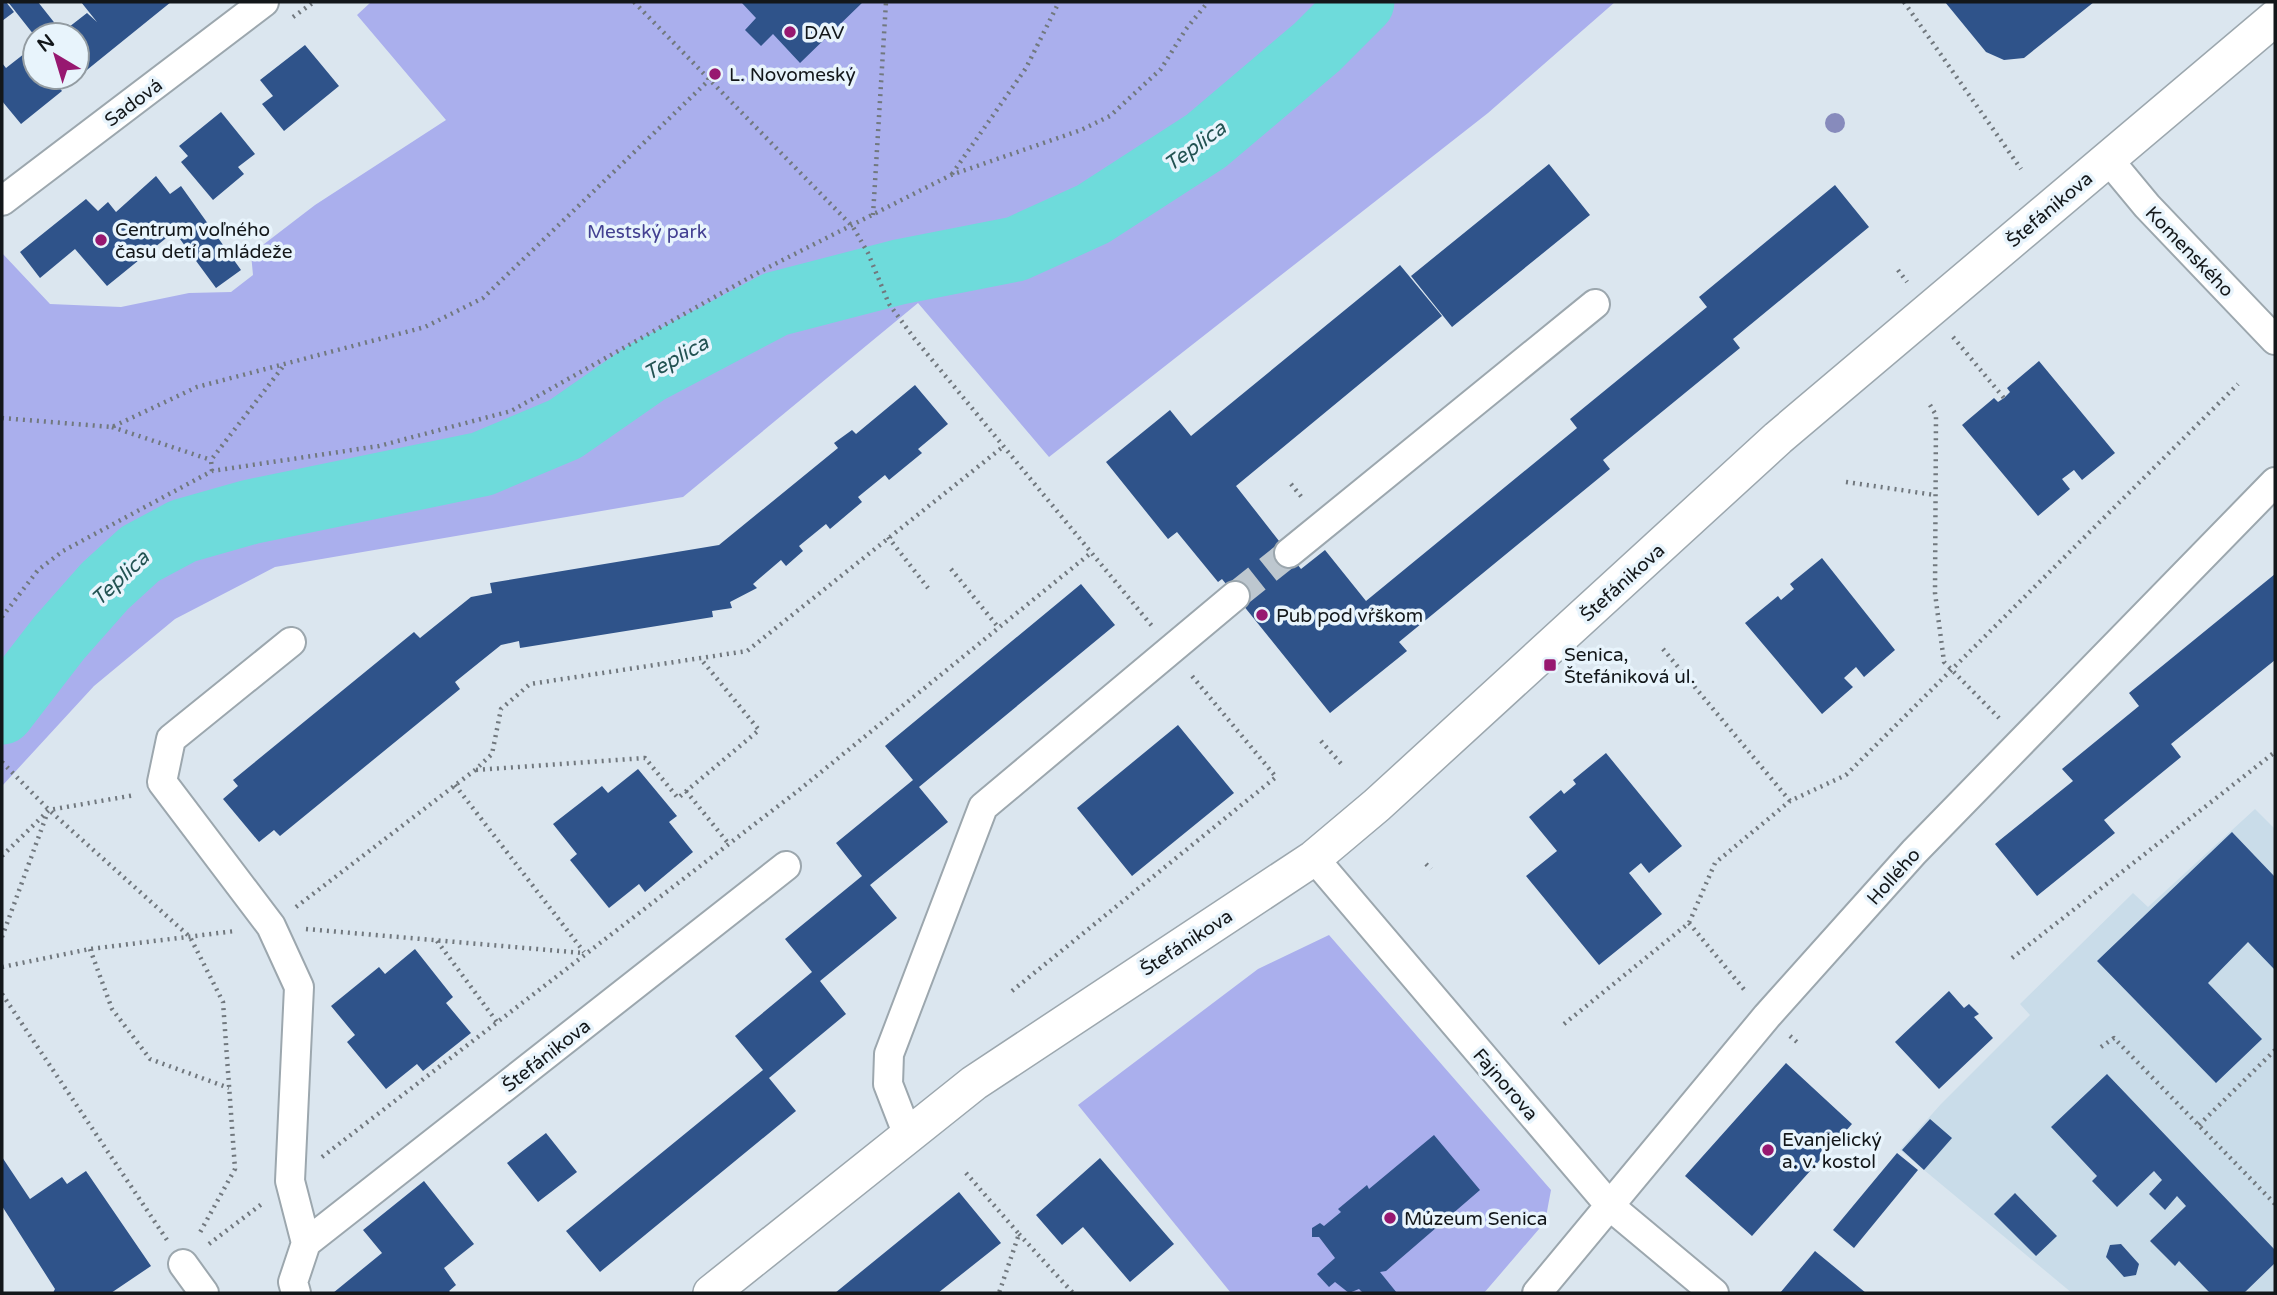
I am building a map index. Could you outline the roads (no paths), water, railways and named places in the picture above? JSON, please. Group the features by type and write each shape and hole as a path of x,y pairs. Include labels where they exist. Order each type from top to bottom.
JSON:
{"street":[{"name":"Sadová","path":"2,201 264,2"},
{"name":"Štefánikova","path":"711,1293 907,1133 974,1083 1314,858 1377,805 1778,438 2275,18"},
{"name":"Komenského","path":"2108,159 2147,206 2275,340"},
{"path":"1289,553 1595,304"},
{"name":"Hollého","path":"1536,1293 1611,1207 1661,1141 1767,1016 1914,852 2275,482"},
{"path":"907,1133 888,1084 889,1054 983,807 1235,596"},
{"path":"291,642 171,739 162,782 271,926 299,987 290,1181 306,1243 293,1282 296,1293"},
{"name":"Fajnorova","path":"1314,858 1611,1207 1714,1293"},
{"name":"Štefánikova","path":"306,1243 786,866"},
{"path":"183,1264 204,1293"}],"waterway":[{"name":"Teplica","path":"2,712 59,638 105,586 140,554 183,531 250,512 482,464 565,429 647,372 776,304 899,272 1016,249 1093,214 1206,141 1317,47 1362,2"}],"tunnel":[{"path":"1235,596 1289,553"}],"place":[{"name":"DAV","path":"790,32"},
{"name":"L. Novomeský","path":"715,74"},
{"name":"Centrum voľného času detí a mládeže","path":"101,240"},
{"name":"Pub pod vŕškom","path":"1262,615"},
{"name":"Senica, Štefániková ul.","path":"1550,665"},
{"name":"Evanjelický a. v. kostol","path":"1768,1150"},
{"name":"Múzeum Senica","path":"1390,1218"}],"park label":[{"name":"Mestský park","path":"647,231"}]}
